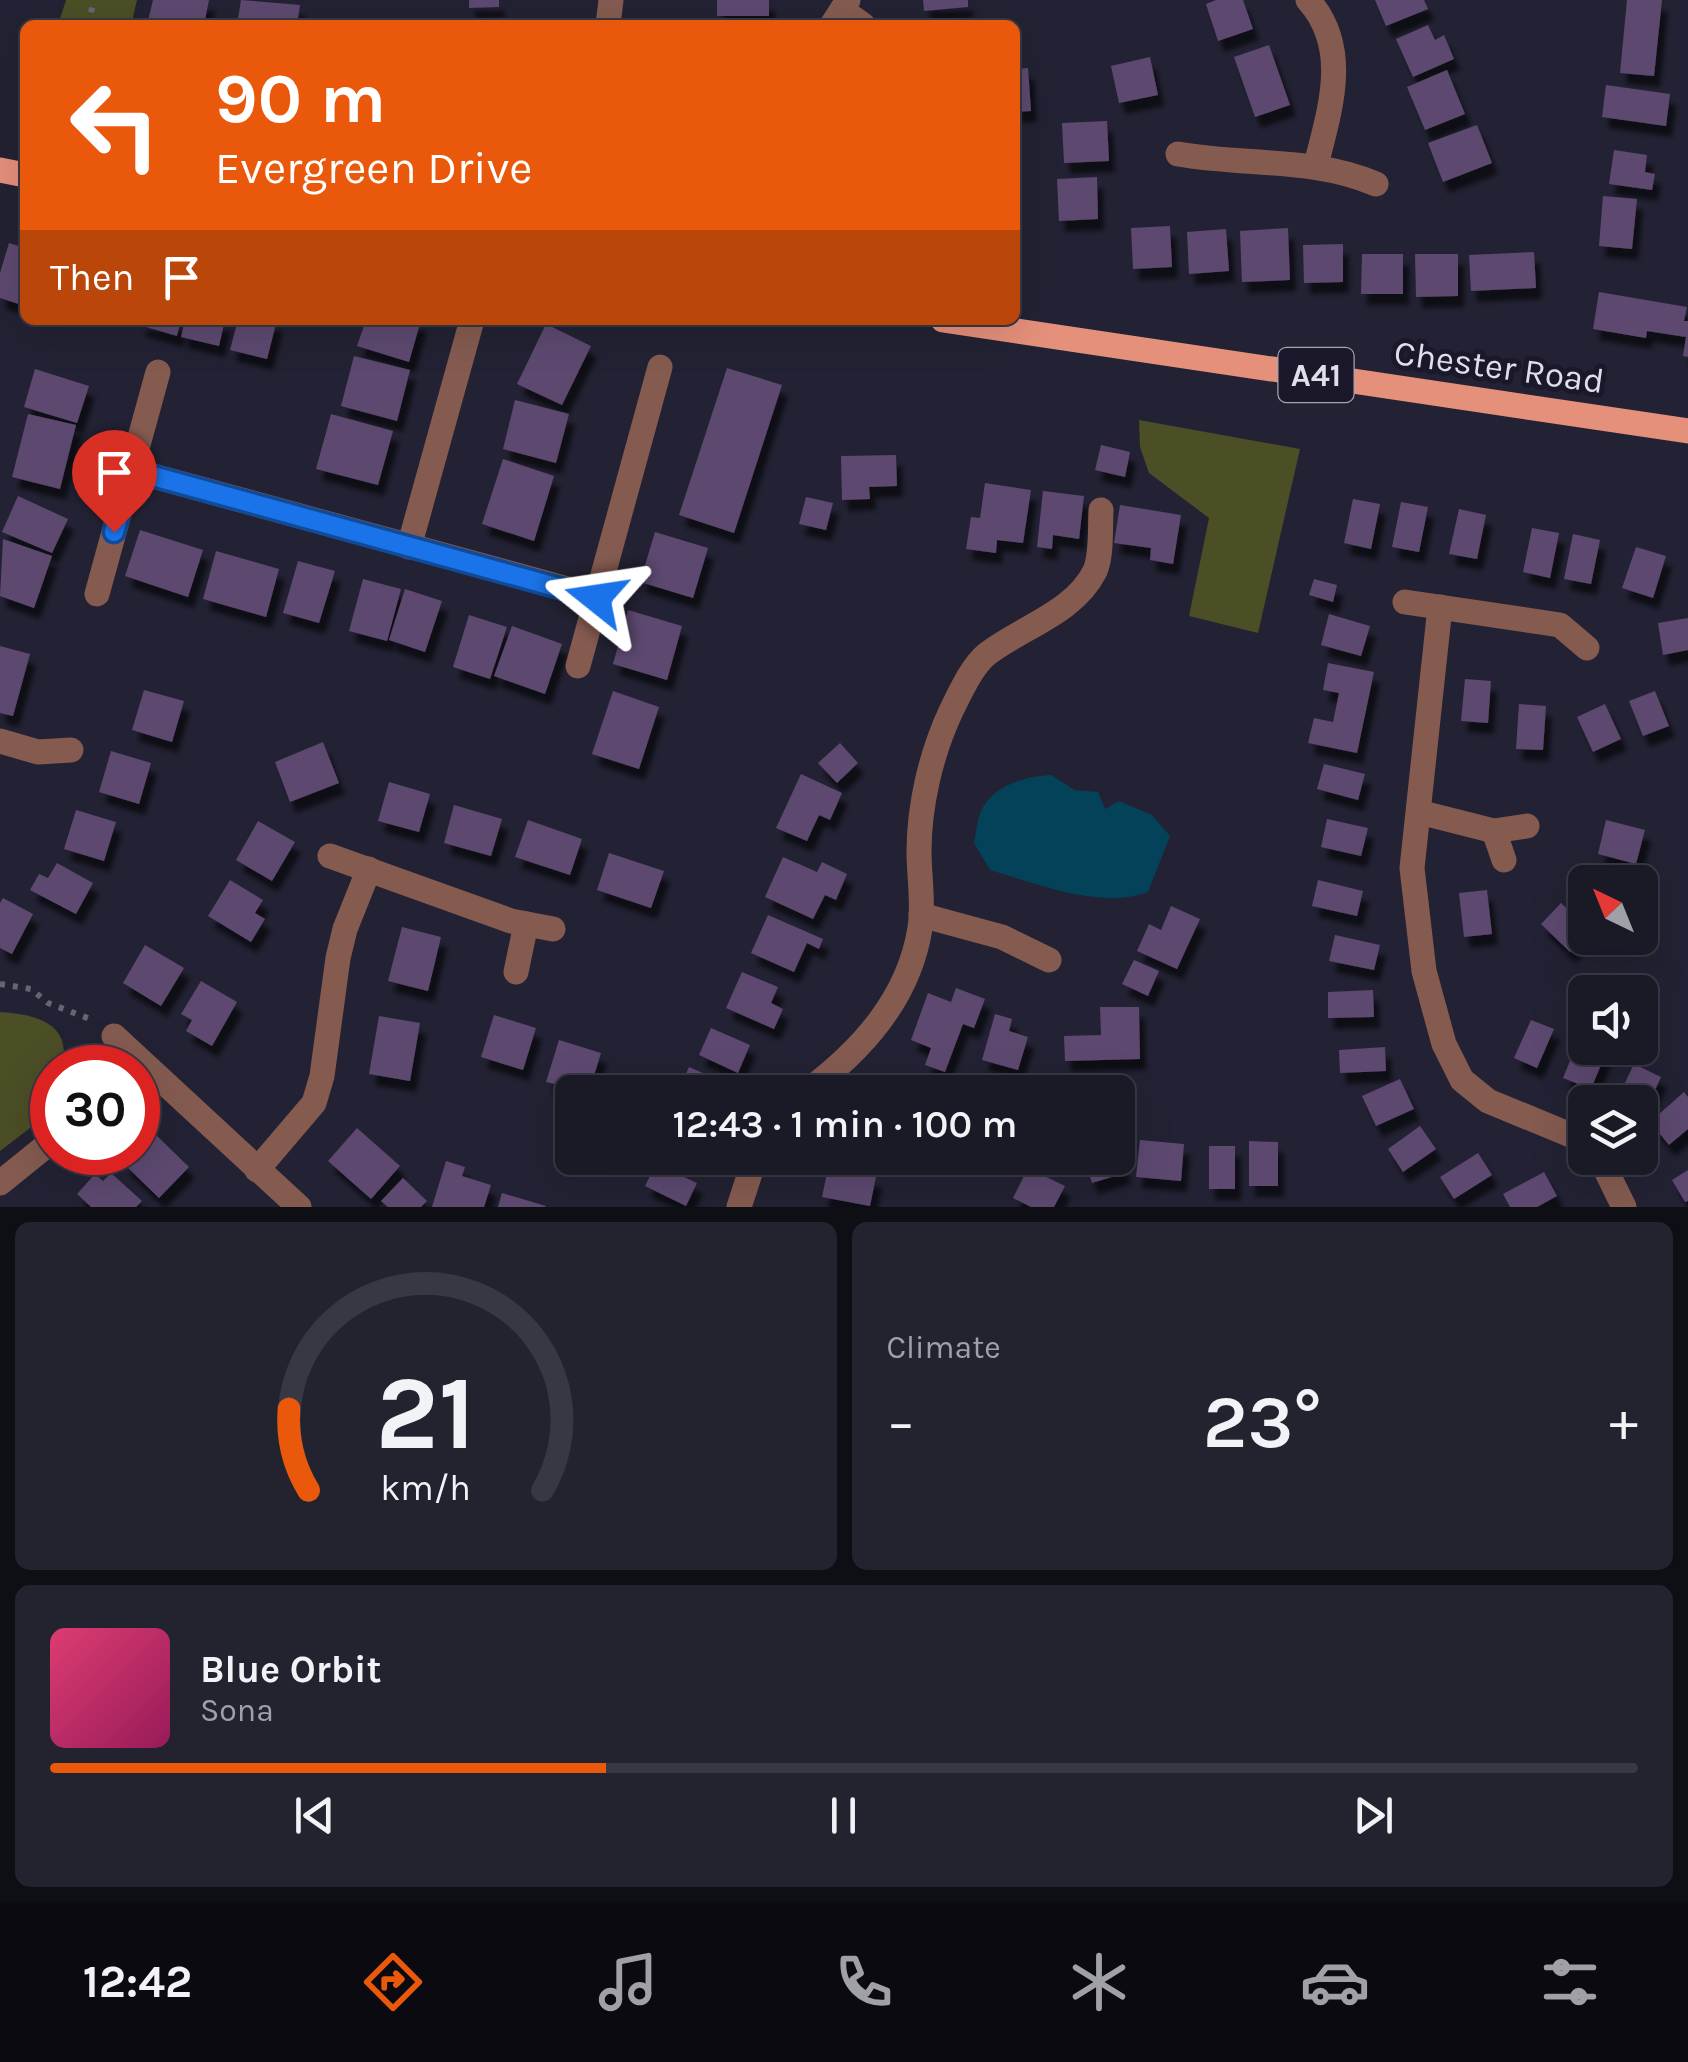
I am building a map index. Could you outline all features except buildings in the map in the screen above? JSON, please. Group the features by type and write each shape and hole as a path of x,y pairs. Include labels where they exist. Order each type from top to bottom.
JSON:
{"main road":[{"name":"Chester Road","path":"977,325 1688,431"}],"street":[{"path":"1308,0 1333,42 1335,78 1316,165"},
{"path":"1178,154 1216,161 1316,165 1376,184"},
{"path":"410,546 471,325"},
{"path":"578,666 660,367"},
{"path":"97,594 158,372"},
{"path":"131,470 596,598"},
{"path":"829,1075 881,1023 908,972 921,926 919,847 923,804 949,716 985,656 1073,598 1096,569 1101,510"},
{"path":"1405,602 1560,625 1587,648"},
{"path":"1440,607 1412,868 1424,971 1450,1056 1462,1080 1488,1100 1568,1134"},
{"path":"0,741 38,752 72,750"},
{"path":"1419,812 1494,830 1527,826"},
{"path":"1494,830 1504,860"},
{"path":"330,856 526,924 553,929"},
{"path":"257,1170 314,1102 322,1076 338,958 369,869"},
{"path":"920,915 1002,937 1049,960"},
{"path":"516,972 526,924"},
{"path":"114,1036 121,1045"},
{"path":"160,1087 299,1207"},
{"path":"0,1183 30,1159"},
{"path":"739,1207 749,1175"},
{"path":"1608,1175 1624,1207"}],"path":[{"path":"0,984 31,989 48,1003 96,1022 114,1036"}],"green space":[{"path":"66,0 137,0 132,20 60,20"},
{"path":"1139,420 1300,449 1258,633 1189,616 1209,518 1149,473 1140,447"},
{"path":"0,1012 26,1015 49,1024 63,1045 30,1045 30,1128 0,1151"}],"water":[{"path":"1051,775 1075,790 1098,792 1105,809 1119,801 1152,815 1170,836 1148,892 1129,897 1090,897 990,870 974,843 986,802 1011,784"}],"route":[{"path":"114,532 131,470 596,598"}]}
